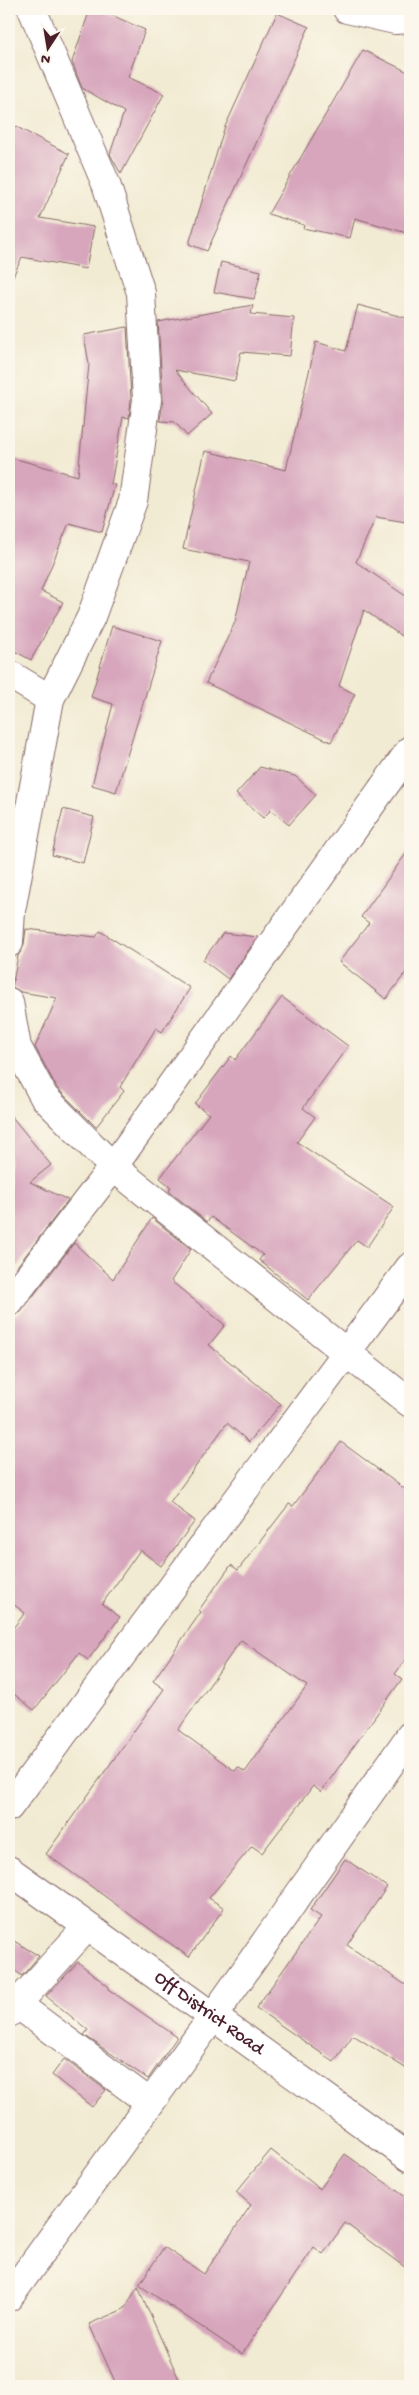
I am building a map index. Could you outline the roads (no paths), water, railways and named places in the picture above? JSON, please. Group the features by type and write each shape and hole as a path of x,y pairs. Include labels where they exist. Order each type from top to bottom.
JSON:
{"street":[{"path":"9,943 11,910 50,699 91,616 133,502 147,400 141,293 106,184 32,9"},
{"path":"347,9 395,20 410,19"},
{"path":"9,674 50,699"},
{"path":"9,1302 113,1167 410,750"},
{"path":"9,1002 17,1047 44,1098 113,1167 410,1402"},
{"path":"9,1807 410,1267"},
{"path":"9,2297 212,2018 410,1736"},
{"name":"Off District Road","path":"9,1870 212,2018 410,2158"},
{"path":"87,1927 13,2008 150,2103"}]}
